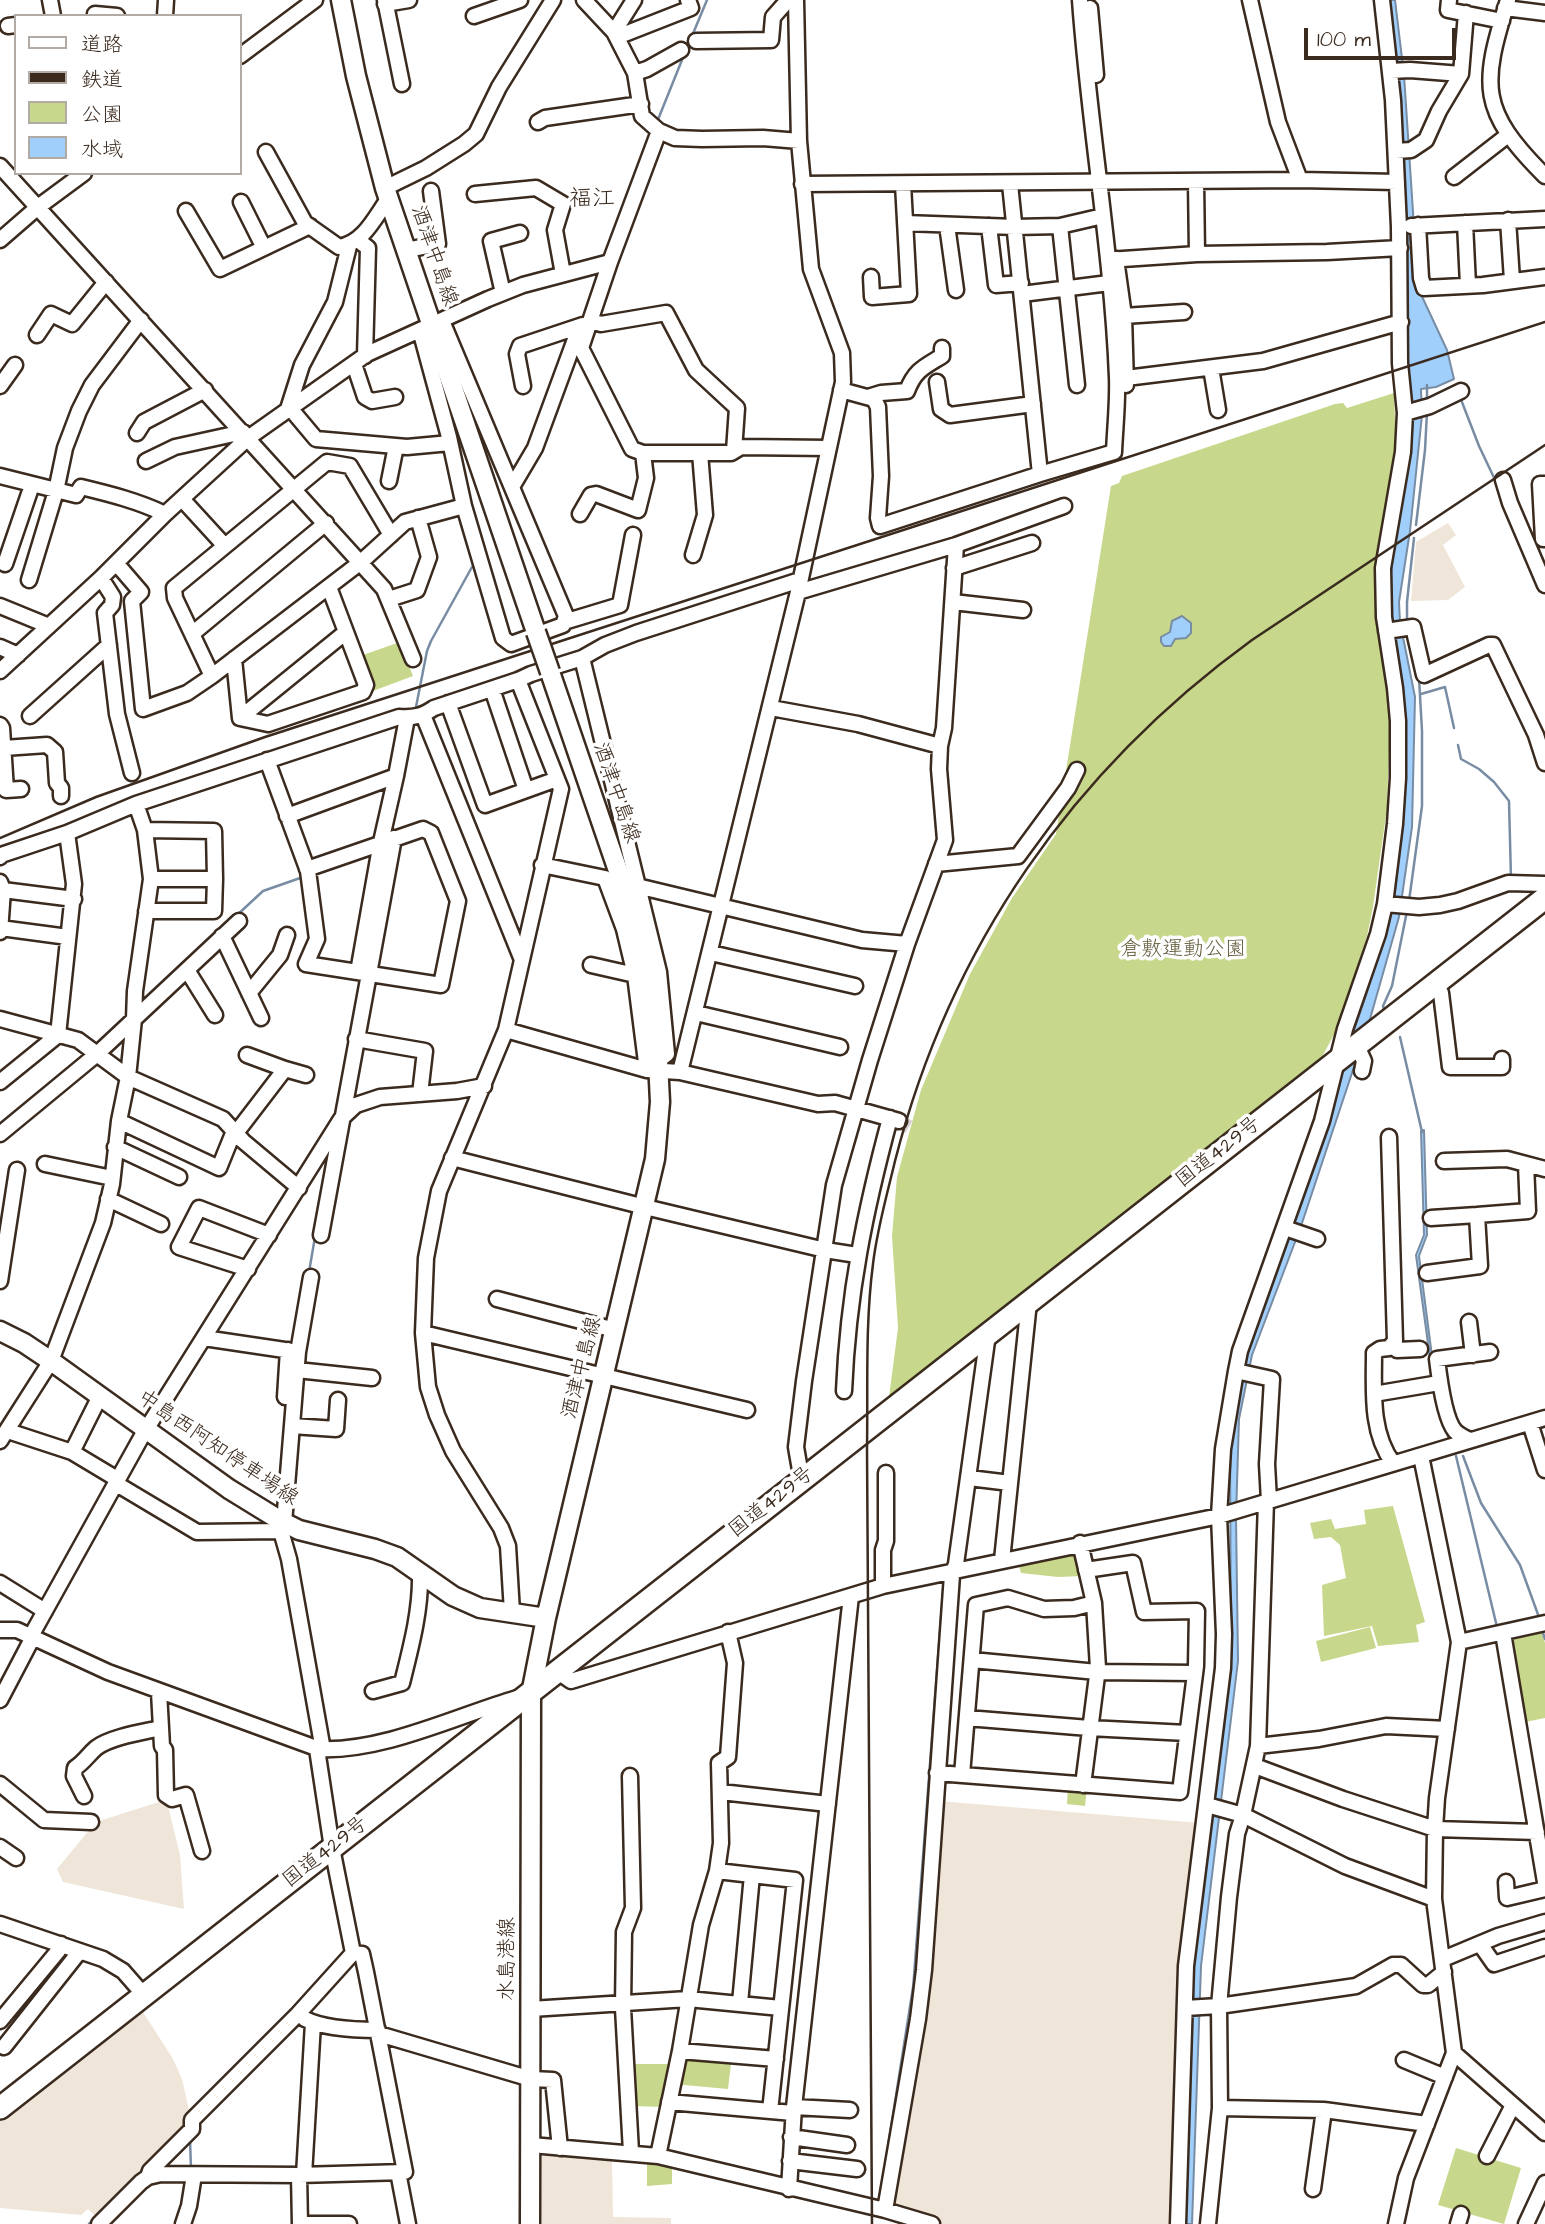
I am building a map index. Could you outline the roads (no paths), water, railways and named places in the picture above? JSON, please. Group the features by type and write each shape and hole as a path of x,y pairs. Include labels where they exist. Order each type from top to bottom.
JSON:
{"highway":[{"name":"国道429号","path":"0,2108 1545,898"}],"main road":[{"name":"酒津中島線","path":"341,0 356,76 387,193 639,932 650,988 659,1132 645,1207 546,1618"},
{"name":"中島西阿知停車場線","path":"0,1331 24,1343 283,1527 375,1549 397,1557 453,1596 480,1608 546,1618"},
{"path":"531,1693 546,1618"},
{"name":"水島港線","path":"530,2224 531,1693"}],"street":[{"path":"242,55 315,0"},
{"path":"401,84 385,2 409,0"},
{"path":"474,16 520,0"},
{"path":"289,409 302,365 335,303 354,243 387,193 476,134 499,87 553,0"},
{"path":"584,0 615,35 637,72 642,116 659,131 675,138 763,138 799,141"},
{"path":"615,35 634,0"},
{"path":"615,35 691,9 688,0"},
{"path":"696,41 771,40 773,16 788,0"},
{"path":"680,1072 771,708 843,382 842,353 811,268 799,141 796,0"},
{"path":"1080,0 1112,260 1109,283 1121,379"},
{"path":"841,390 874,399 878,407 880,526 1114,452 1124,316 1102,216 1089,0"},
{"path":"1250,0 1278,122 1300,180"},
{"path":"1178,2224 1183,2108 1192,2008 1186,1966 1213,1807 1223,1668 1219,1516 1223,1449 1242,1372 1240,1351 1291,1230 1339,1061 1345,1030 1378,934 1398,905 1395,688 1382,595 1383,560 1403,452 1406,413 1400,363 1401,322 1411,278 1409,226 1397,182 1402,151 1396,71 1382,0"},
{"path":"1449,0 1448,10 1466,13 1505,10 1545,13"},
{"path":"1505,10 1492,57 1490,92 1493,108 1508,135 1545,176"},
{"path":"1402,151 1426,140 1439,111 1461,74 1466,13"},
{"path":"637,72 681,50"},
{"path":"1396,71 1461,74"},
{"path":"538,121 640,104"},
{"path":"512,487 535,449 659,131"},
{"path":"1454,177 1508,135"},
{"path":"266,152 305,223 339,247 354,243 368,248 360,360 365,397 372,401 395,397"},
{"path":"0,166 384,589 413,659"},
{"path":"0,240 81,175"},
{"path":"802,184 1300,180 1397,182"},
{"path":"1196,181 1197,254"},
{"path":"871,277 872,297 909,294 903,184"},
{"path":"1010,184 1040,474"},
{"path":"475,194 536,188 562,204 555,230 563,274"},
{"path":"406,250 438,244 431,191"},
{"path":"241,202 264,248"},
{"path":"186,211 220,269 310,226"},
{"path":"905,223 1060,226 1102,216"},
{"path":"1409,226 1545,219"},
{"path":"1508,220 1512,280"},
{"path":"1465,223 1468,285"},
{"path":"947,225 956,290"},
{"path":"989,226 996,285 1068,289 1109,283"},
{"path":"1060,226 1077,385"},
{"path":"1409,226 1400,248 1411,278 1424,288 1545,277"},
{"path":"503,293 491,240 520,233"},
{"path":"1112,260 1197,254 1400,248"},
{"path":"0,671 101,578 245,435 289,409 360,360 431,325 503,293 610,262"},
{"path":"37,335 51,314 72,324 106,282"},
{"path":"1124,316 1184,312"},
{"path":"523,386 517,354 520,346 585,324 601,324 666,313 696,370 737,408 734,451"},
{"path":"29,580 56,491 65,448 92,385 141,320"},
{"path":"1121,379 1263,361 1401,322"},
{"path":"585,324 581,348 632,450 643,453 731,453 741,447 829,448"},
{"path":"431,325 512,487 566,616 564,625 511,644 503,638 464,506 450,443 431,325"},
{"path":"868,397 907,391 917,371 942,356 942,348"},
{"path":"0,386 15,365"},
{"path":"1211,368 1218,410"},
{"path":"937,382 941,409 950,415 1033,404"},
{"path":"137,433 144,422 205,390"},
{"path":"1406,413 1458,393"},
{"path":"289,409 316,439 407,447 450,443"},
{"path":"146,461 175,447 245,435"},
{"path":"389,481 396,446"},
{"path":"580,514 591,495 596,494 638,509 646,478 643,453"},
{"path":"692,555 705,515 700,453"},
{"path":"212,676 175,598 174,588 327,462 350,467 391,535"},
{"path":"0,476 76,495 81,487 145,505 165,514"},
{"path":"1503,480 1545,585"},
{"path":"1526,540 1544,539 1540,484 1545,484"},
{"path":"5,564 32,485"},
{"path":"182,499 225,546"},
{"path":"117,715 187,693 329,587 405,522 464,506"},
{"path":"0,857 136,804 267,760 399,717 423,715 434,708 582,658 605,645 636,633 956,545 1064,506"},
{"path":"389,598 417,590 429,557 418,518"},
{"path":"192,634 326,523"},
{"path":"564,622 620,605 633,535"},
{"path":"954,568 1032,543"},
{"path":"805,1476 800,1471 796,1447 803,1381 834,1185 907,944 946,840 939,769 956,545"},
{"path":"116,563 141,592 132,601 143,709"},
{"path":"101,578 113,597 113,605 105,613 117,715 132,773"},
{"path":"240,718 268,724 363,692 366,685 329,587"},
{"path":"953,602 1023,610"},
{"path":"0,606 49,626"},
{"path":"1388,630 1413,626 1424,675 1493,645 1536,735 1545,763"},
{"path":"240,718 346,632"},
{"path":"30,716 109,645"},
{"path":"0,647 18,655"},
{"path":"582,658 654,947 662,994 667,1054 655,1067"},
{"path":"234,659 240,718"},
{"path":"512,1612 508,1546 501,1528 453,1451 437,1415 428,1387 423,1334 426,1258 439,1191 506,1030 561,789 518,680"},
{"path":"492,689 526,790"},
{"path":"449,703 485,805 557,779"},
{"path":"771,708 858,724 940,746"},
{"path":"423,715 522,960"},
{"path":"321,1235 356,1039 363,973 407,718"},
{"path":"0,725 6,790 21,789"},
{"path":"4,748 47,745 55,752 57,783 61,788 61,796"},
{"path":"267,760 308,873 317,939 306,964 441,985 458,901 431,833 423,829 388,840 308,873"},
{"path":"936,864 1018,856 1068,788 1077,770"},
{"path":"287,816 396,776"},
{"path":"136,804 145,830 151,879 137,967 128,1077 103,1223 51,1362 4,1436 72,1452 118,1484 197,1532 283,1527"},
{"path":"145,830 214,831 215,879 214,911 146,911"},
{"path":"0,1082 58,1035 74,899 67,833"},
{"path":"542,865 605,878 624,929 655,1067"},
{"path":"151,879 215,879"},
{"path":"1398,905 1440,905 1508,883 1545,884"},
{"path":"68,937 0,930 1,885 74,899"},
{"path":"637,886 862,940 907,944"},
{"path":"0,1134 97,1054 134,1015 187,970 239,920"},
{"path":"249,993 280,955 287,935"},
{"path":"222,936 261,1018"},
{"path":"711,953 855,986"},
{"path":"591,965 635,975"},
{"path":"187,970 215,1015"},
{"path":"1435,984 1441,993 1450,1068 1502,1067 1502,1059"},
{"path":"696,1013 840,1048"},
{"path":"0,1019 78,1040 128,1077 223,1119 299,1188"},
{"path":"506,1030 818,1104 835,1103 895,1120 869,1194 857,1255 849,1312 844,1391"},
{"path":"356,1039 425,1051 420,1094"},
{"path":"1357,1046 1364,1061 1362,1071"},
{"path":"247,1055 306,1074"},
{"path":"119,1121 219,1167 235,1132 285,1069"},
{"path":"0,1700 45,1611 146,1430 207,1339 341,1119 356,1105 380,1097 457,1091 484,1086"},
{"path":"1389,1137 1395,1341 1389,1348 1374,1353 1374,1394 1375,1419 1384,1451 1394,1464"},
{"path":"115,1147 179,1177"},
{"path":"452,1158 645,1207 825,1250 857,1255"},
{"path":"1444,1161 1507,1159 1545,1169"},
{"path":"45,1164 112,1178"},
{"path":"1431,1218 1528,1211 1526,1164"},
{"path":"0,1282 17,1170"},
{"path":"108,1199 161,1224"},
{"path":"248,1269 179,1247 200,1208 269,1235"},
{"path":"1427,1273 1480,1266 1476,1215"},
{"path":"1291,1230 1317,1240"},
{"path":"99,2224 135,2187 148,2178 161,2174 301,2175 405,2170 375,2031 366,1972 356,1953 332,1848 320,1749 283,1527 287,1429 294,1351 311,1277"},
{"path":"497,1299 615,1331"},
{"path":"1002,1560 1029,1302"},
{"path":"1469,1322 1473,1354"},
{"path":"423,1334 747,1410"},
{"path":"882,2210 918,2019 924,1970 954,1571 988,1334"},
{"path":"207,1339 294,1351"},
{"path":"1392,1345 1397,1350 1420,1349"},
{"path":"287,1429 297,1370 294,1351"},
{"path":"1470,1440 1461,1436 1452,1426 1436,1384 1437,1359 1490,1352"},
{"path":"297,1370 372,1378"},
{"path":"1208,2224 1220,2108 1219,2006 1237,1834 1258,1746 1272,1379 1242,1372"},
{"path":"1374,1394 1436,1384"},
{"path":"72,1452 100,1396"},
{"path":"287,1429 336,1429 338,1400"},
{"path":"558,1672 571,1681 883,1586 1219,1516 1545,1418"},
{"path":"1530,1423 1545,1470"},
{"path":"1395,2224 1406,2178 1454,2053 1434,1899 1437,1798 1459,1642 1421,1455"},
{"path":"883,1586 886,1473"},
{"path":"969,1478 1010,1483"},
{"path":"1080,1543 1094,1603 1097,1634 1097,1672 1083,1785"},
{"path":"937,1773 1180,1792 1195,1673 1197,1611 1143,1612 1133,1563 1086,1570"},
{"path":"373,1691 402,1683 421,1591 420,1573"},
{"path":"0,1583 45,1611"},
{"path":"789,2189 794,2110 851,1596"},
{"path":"962,1775 976,1605 1008,1598 1044,1609 1074,1608 1094,1603"},
{"path":"1459,1642 1543,1623"},
{"path":"0,1630 16,1629 108,1672 320,1749 343,1749 386,1740 531,1693"},
{"path":"658,2156 680,2051 701,1925 718,1871 722,1843 719,1763 728,1757 735,1664 728,1632"},
{"path":"1500,1633 1543,1888 1507,1898 1506,1882"},
{"path":"972,1660 1097,1672 1195,1673"},
{"path":"159,1692 166,1795 172,1799 187,1796 202,1851"},
{"path":"967,1718 1188,1733"},
{"path":"1258,1746 1319,1739 1387,1726 1447,1729"},
{"path":"84,1796 74,1776 75,1768 86,1761 97,1748 124,1737 162,1728"},
{"path":"1255,1766 1435,1829 1534,1832"},
{"path":"629,1776 633,1908 624,1932 624,2004 631,2152"},
{"path":"0,1784 44,1820 91,1822"},
{"path":"721,1792 828,1804"},
{"path":"1213,1807 1243,1815 1345,1866 1434,1899"},
{"path":"0,1847 16,1858"},
{"path":"718,1871 795,1880 770,2111"},
{"path":"740,2003 752,1875"},
{"path":"1192,2008 1356,1986 1393,1965 1401,1965 1423,1984 1429,1985 1443,1966 1480,1944 1545,1922"},
{"path":"0,1924 103,1959 123,1971 145,1996"},
{"path":"0,2021 61,1944"},
{"path":"1480,1944 1494,1964 1545,1947"},
{"path":"4,2047 80,1951"},
{"path":"148,2178 150,2171 192,2129 192,2120 303,2018 356,1953"},
{"path":"531,2010 688,1999 781,2008"},
{"path":"303,2018 375,2031 531,2079 552,2080 560,2148"},
{"path":"303,2018 302,2224 349,2224"},
{"path":"680,2051 776,2059"},
{"path":"1454,2053 1545,2133"},
{"path":"1404,2060 1445,2077"},
{"path":"669,2102 770,2111 850,2110"},
{"path":"1487,2155 1513,2105"},
{"path":"1220,2108 1324,2110 1427,2123"},
{"path":"1312,2189 1324,2110"},
{"path":"792,2137 847,2145"},
{"path":"531,2146 658,2156 932,2224"},
{"path":"790,2161 857,2169"},
{"path":"400,2172 408,2224"},
{"path":"183,2224 194,2175"},
{"path":"1527,2224 1545,2183"}],"water":[{"path":"1386,0 1395,0 1404,75 1418,288 1447,350 1454,379 1436,387 1421,389 1422,415 1410,531 1399,602 1400,622 1415,697 1412,827 1399,917 1370,1019 1300,1229 1252,1355 1239,1419 1236,1517 1238,1661 1201,1966 1192,2224 1182,2224 1192,1965 1231,1661 1230,1446 1245,1353 1367,992 1389,917 1402,825 1404,700 1390,622 1389,588 1410,425"},
{"path":"1182,616 1191,623 1191,633 1186,638 1175,639 1171,646 1164,646 1161,637 1170,632 1172,621"},
{"path":"1424,1130 1427,1235 1419,1256 1436,1387 1451,1436 1448,1437 1434,1388 1416,1255 1424,1235 1421,1131"},
{"path":"943,1588 948,1588 917,1986 883,2197 880,2196 913,1986"}],"waterway":[{"path":"692,36 707,0"},
{"path":"657,122 684,55"},
{"path":"1427,385 1427,402"},
{"path":"1460,397 1497,484"},
{"path":"1416,525 1427,412"},
{"path":"1407,623 1414,538"},
{"path":"415,712 427,651 472,567"},
{"path":"1409,901 1422,806 1419,678"},
{"path":"1421,694 1445,687 1454,728"},
{"path":"1458,745 1461,759 1494,782 1509,801 1511,879"},
{"path":"235,917 263,891 303,877"},
{"path":"1384,1009 1392,986 1407,911"},
{"path":"1400,1037 1422,1132"},
{"path":"309,1272 315,1237"},
{"path":"1456,1456 1497,1627"},
{"path":"1463,1456 1481,1503 1520,1565 1540,1620"},
{"path":"1542,1630 1545,1639"},
{"path":"190,2139 191,2169"},
{"path":"89,2224 144,2170"}],"tunnel":[{"path":"899,1121 909,1127"}],"railway":[{"path":"0,838 96,797 265,737 1545,322"},
{"path":"872,2224 868,1333 870,1287 880,1225 895,1161 919,1082 949,1007 985,936 1027,869 1075,805 1128,746 1188,691 1252,640 1545,445"}],"district":[{"name":"福江","path":"592,200"}],"park label":[{"name":"倉敷運動公園","path":"1183,951"}]}
